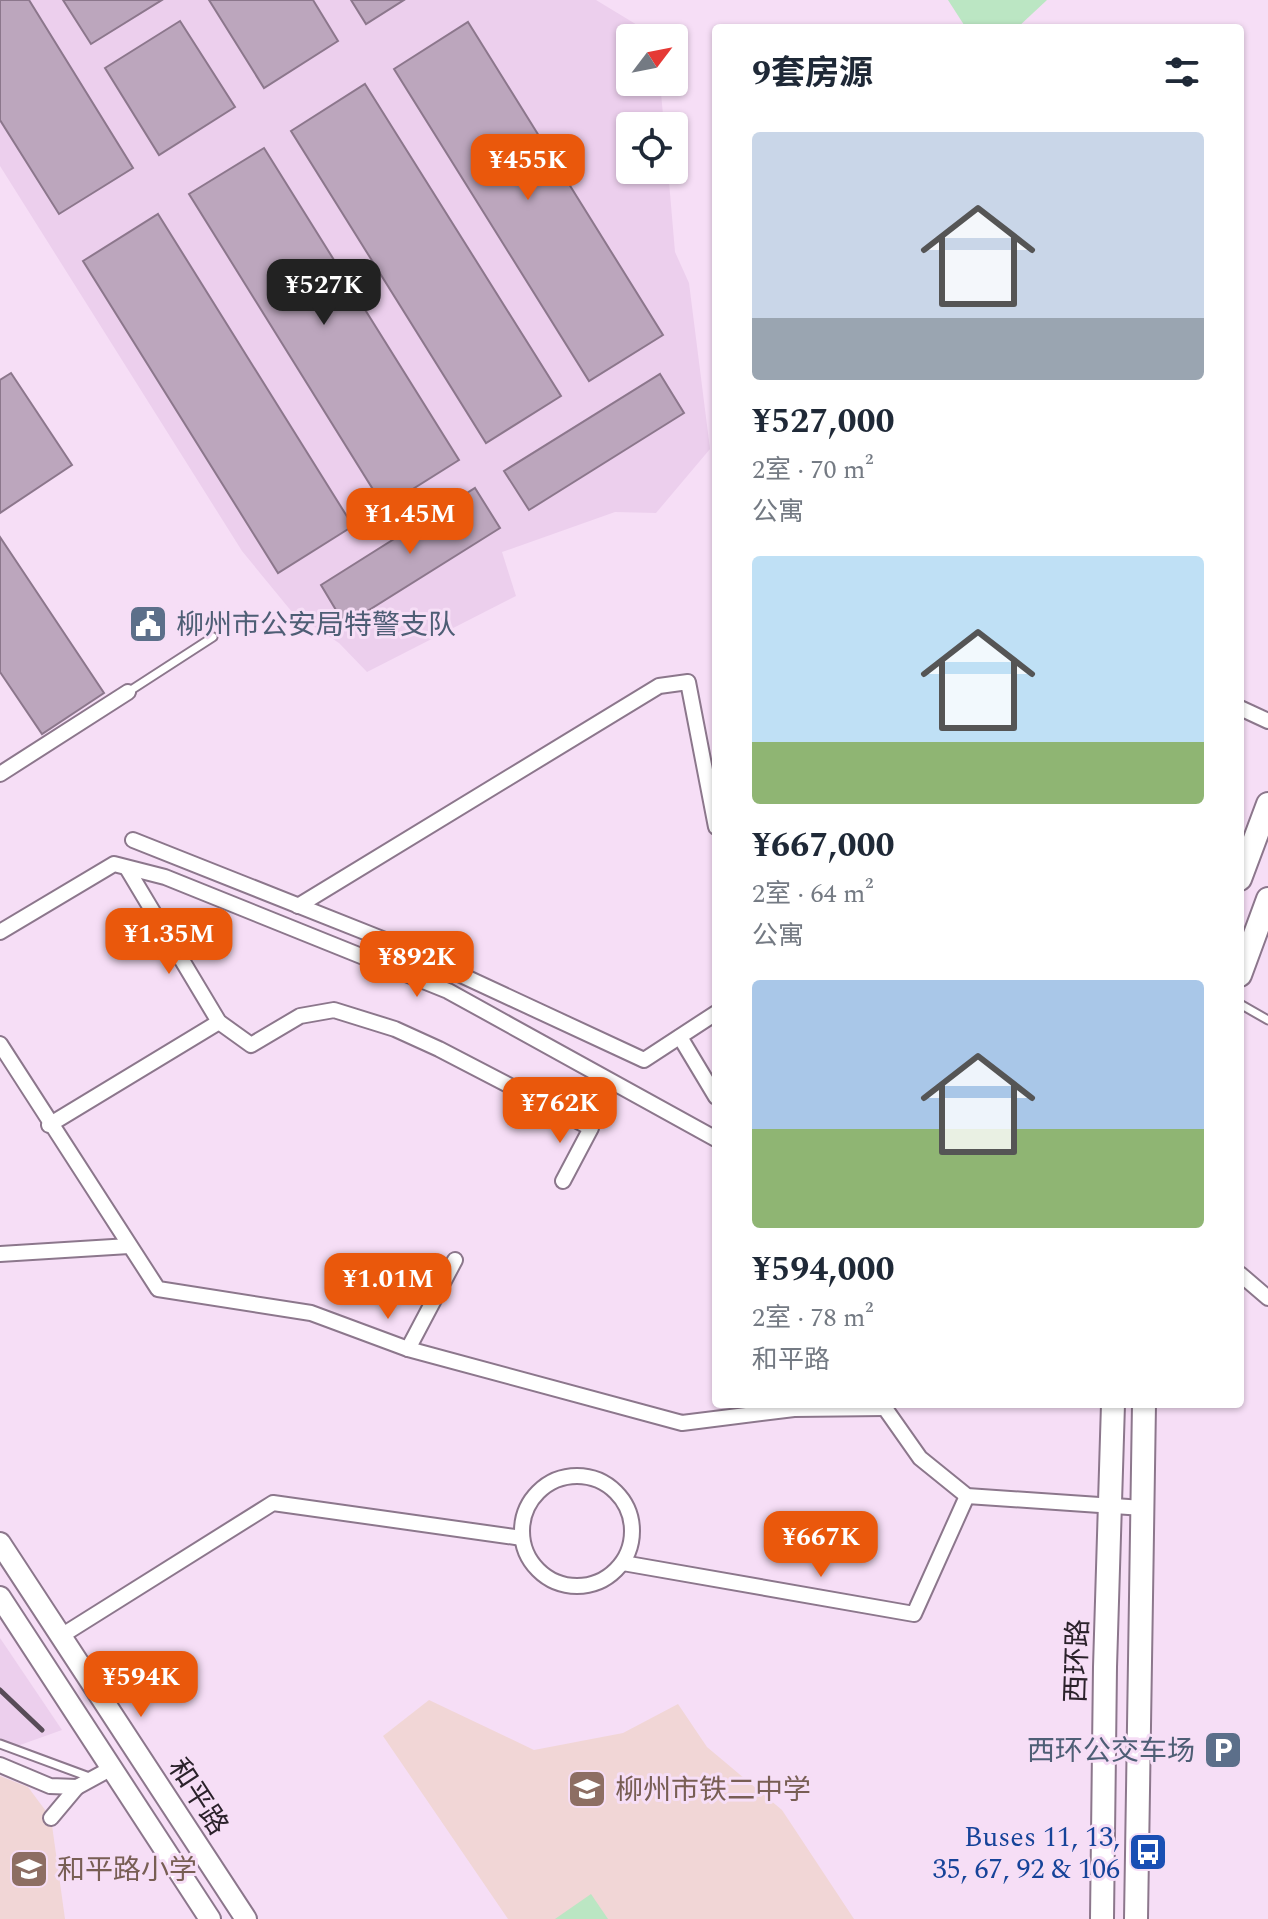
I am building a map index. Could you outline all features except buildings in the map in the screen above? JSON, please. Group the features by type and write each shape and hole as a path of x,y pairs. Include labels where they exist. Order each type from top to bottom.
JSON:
{"main road":[{"path":"1244,868 1268,804"},
{"path":"1244,964 1268,899"},
{"name":"西环路","path":"1102,1919 1113,1408"},
{"path":"1136,1919 1144,1408"},
{"name":"和平路","path":"0,1543 246,1919"},
{"name":"和平路","path":"0,1597 210,1919"}],"street":[{"path":"298,906 659,686 688,682 712,806"},
{"path":"0,774 128,692"},
{"path":"1244,710 1268,721"},
{"path":"133,840 390,942 644,1060 712,1016"},
{"path":"0,932 114,864 165,877 448,991 712,1137"},
{"path":"128,870 219,1022 251,1045 300,1016 334,1010 395,1029 591,1128 563,1181"},
{"path":"49,1125 219,1022"},
{"path":"680,1037 712,1090"},
{"path":"0,1044 49,1125 158,1289 311,1313 408,1349 682,1423 824,1408"},
{"path":"0,1254 129,1246"},
{"path":"408,1349 455,1260"},
{"path":"1244,1277 1268,1298"},
{"path":"884,1408 920,1458 967,1496 1143,1508"},
{"path":"589,1477 605,1483 619,1494 628,1509 632,1526 631,1545 623,1563 610,1576 593,1585 574,1587 555,1582 533,1564 522,1538 523,1519 529,1503 540,1490 563,1478 589,1477"},
{"path":"623,1563 914,1614 967,1496"},
{"path":"61,1636 273,1503 522,1538"},
{"path":"0,1765 50,1786 77,1787"},
{"path":"51,1818 77,1787 112,1768"}],"lane":[{"path":"128,692 213,637"},
{"path":"1244,1006 1268,1020"},
{"path":"0,1744 93,1778"}],"shaded area":[{"path":"0,0 596,0 636,24 616,24 616,96 661,96 663,112 616,112 616,184 669,184 675,252 689,283 710,449 656,513 615,512 502,552 516,596 367,672 339,643 292,612 242,551 0,166"},
{"path":"0,1638 62,1730 6,1750 0,1748"},
{"name":"柳州市铁二中学","path":"429,1700 534,1750 623,1733 678,1704 707,1747 782,1810 854,1919 508,1919 383,1736"},
{"name":"和平路小学","path":"0,1776 28,1787 51,1818 65,1919 0,1919"}],"green space":[{"path":"948,0 1047,0 1021,24 963,24"},
{"path":"591,1894 608,1919 555,1919"}],"railway":[{"path":"0,1690 42,1730"}],"place":[{"name":"柳州市公安局特警支队","path":"148,624"},
{"name":"西环公交车场","path":"1223,1750"},
{"name":"柳州市铁二中学","path":"587,1789"},
{"name":"Buses 11, 13, 35, 67, 92 & 106","path":"1148,1852"},
{"name":"和平路小学","path":"29,1869"}]}
